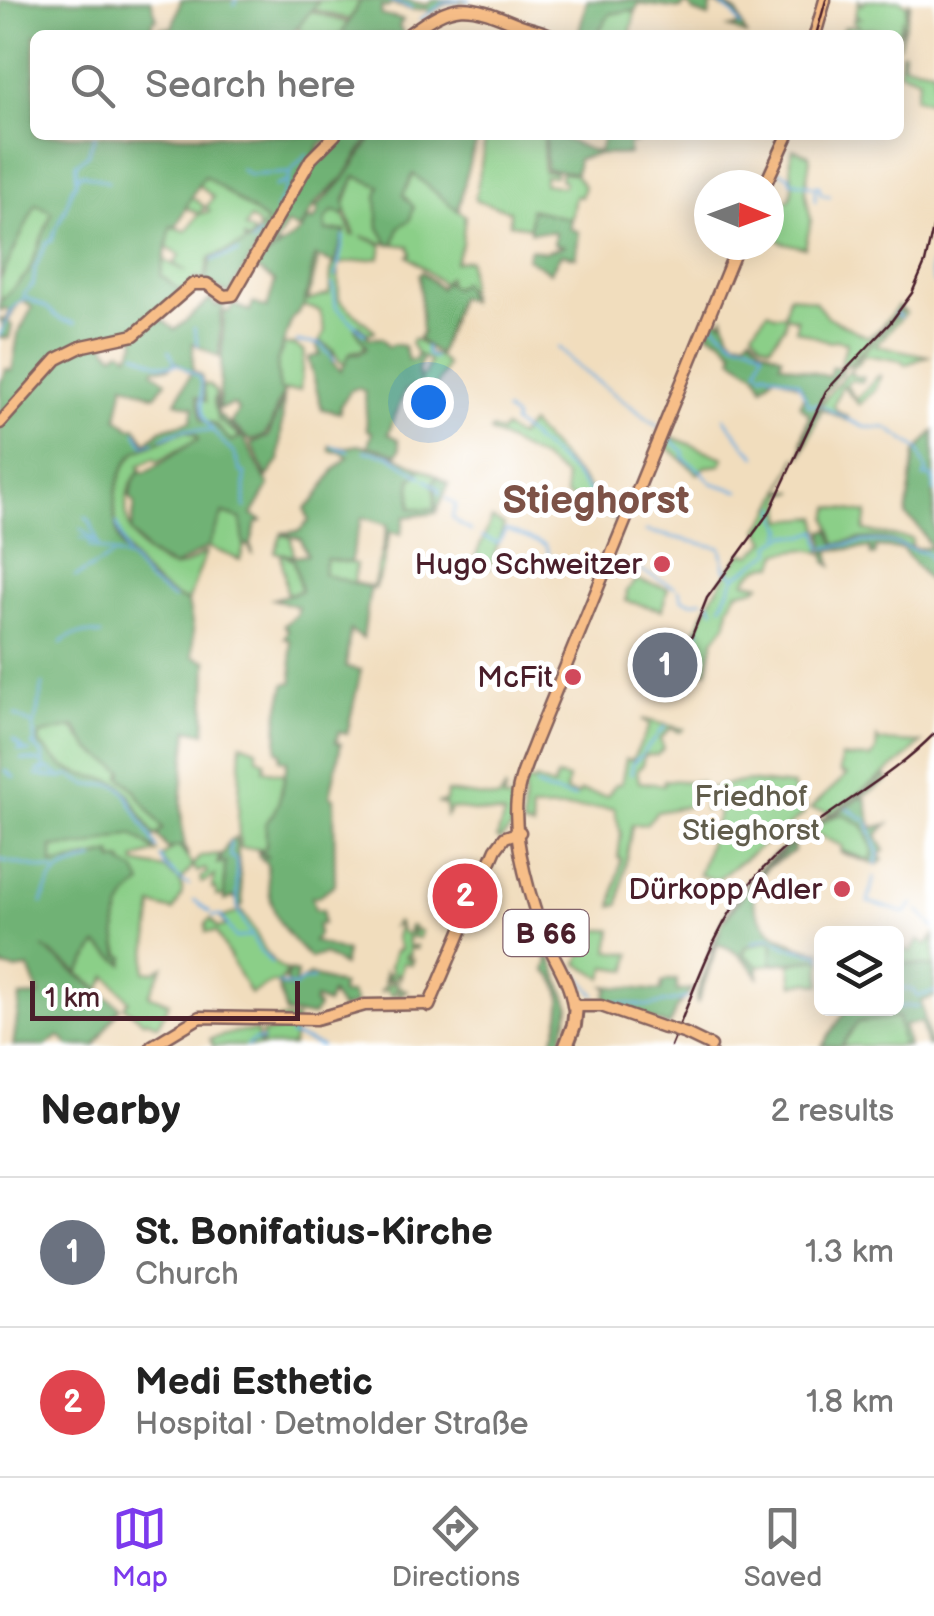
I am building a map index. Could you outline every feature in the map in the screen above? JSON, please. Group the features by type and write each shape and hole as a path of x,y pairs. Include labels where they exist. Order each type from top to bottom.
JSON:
{"highway":[{"name":"B 66","path":"565,1046 575,1022 576,1005"},
{"name":"B 66","path":"565,1046 576,1005"}],"main road":[{"path":"818,30 826,0"},
{"path":"413,30 438,9 459,3 484,8 538,30"},
{"path":"0,423 58,359 83,346 134,335 193,284 207,284 226,297 234,294 311,159 330,140"},
{"path":"771,170 784,140"},
{"name":"B 66","path":"576,1005 570,979 542,920 517,835 521,786 733,260"},
{"path":"152,1046 200,1017 316,1019 365,1006 430,1003 497,846 517,835"},
{"path":"576,1005 601,1006 709,1045"}],"green space":[{"path":"0,0 151,0 157,19 150,30 30,30 30,140 327,140 320,145 229,294 205,281 211,259 246,243 243,237 249,242 267,222 205,176 176,227 171,226 161,275 181,291 133,334 112,338 109,335 106,339 106,346 114,355 121,350 129,355 136,343 135,336 160,318 175,330 211,299 216,307 225,300 219,357 193,343 193,371 201,375 206,401 197,397 202,420 215,425 231,441 241,437 218,420 216,392 218,414 243,436 269,486 252,515 262,521 256,524 251,544 253,555 244,545 241,519 223,513 208,547 174,567 149,554 131,532 135,503 130,498 131,490 141,470 144,473 198,440 196,435 185,430 137,451 117,486 116,529 126,554 154,582 188,602 193,656 207,661 205,733 188,729 181,811 188,856 180,846 168,849 157,835 163,829 121,777 123,771 91,750 75,727 40,735 39,744 63,766 122,786 155,836 153,849 132,834 86,846 52,847 52,865 112,854 114,861 122,860 136,871 142,884 127,898 119,915 117,945 119,955 125,957 124,964 97,945 79,973 42,947 120,1007 95,1046 69,1046 60,1036 45,1046 13,1046 20,997 40,996 29,968 0,966 0,384 6,369 12,371 18,334 32,308 24,301 18,304 8,321 12,326 9,338 0,338 0,318 4,321 9,312 5,308 0,311 0,302 28,273 52,212 36,204 0,280","holes":["175,361 191,373 176,402 194,407 191,421 162,429 146,443 136,427 130,428 117,418 124,384 155,396 166,381 153,371 169,368"]},
{"path":"181,0 319,0 296,30 159,30 172,28"},
{"path":"319,0 361,0 349,20 312,9"},
{"path":"361,0 404,0 427,5 432,0 470,0 447,3 431,13 391,4 387,8 382,6 381,15 403,20 401,30 344,30"},
{"path":"587,0 717,0 737,12 744,30 729,28 740,23 733,12 712,3 709,17 694,12 686,3 681,9 638,4 635,13 632,10 610,14 599,30 579,30"},
{"path":"859,0 862,5 865,0 900,0 907,5 905,18 911,3 904,30 903,18 899,30 846,30 844,27 859,26 853,22 860,18 855,15"},
{"path":"632,10 635,13 631,30 599,30 610,14"},
{"path":"310,11 348,23 344,30 297,28"},
{"path":"904,64 934,69 934,102 915,98 919,78 904,73"},
{"path":"333,140 368,140 343,179 317,202 299,230 287,224 276,243 279,246 257,263 315,156"},
{"path":"371,140 478,140 458,211 413,174 403,195 414,207 410,220 399,227 394,243 389,245 379,228 380,186 355,176 345,199 344,215 333,211 325,220 326,231 345,231 335,264 315,256 304,306 292,319 277,361 279,390 285,391 267,432 249,440 231,423 238,410 234,404 219,409 224,311 229,312 233,305 250,311 253,303 267,308 275,281 253,267 300,232 309,218 313,222 319,212 316,208 344,180"},
{"path":"485,140 544,140 543,171 555,172 555,176 544,176 544,184 564,187 561,172 574,174 584,186 581,197 575,196 571,219 531,209 530,227 510,224 510,211 475,200"},
{"path":"545,140 566,140 599,152 603,140 636,140 629,142 629,154 578,159 576,173 546,169"},
{"path":"793,149 809,155 805,190 811,221 805,248 784,243 784,201 791,194"},
{"path":"414,173 465,216 462,244 455,262 469,260 469,301 465,287 454,289 447,283 449,276 443,284 408,256 409,246 382,243 361,236 382,245 380,258 338,264 339,300 375,331 368,334 359,326 357,331 365,342 363,350 351,352 345,363 340,362 333,350 320,341 325,332 320,311 304,306 316,255 319,256 308,301 329,294 331,272 345,231 325,231 325,220 333,211 341,213 355,235 344,206 355,176 380,186 379,228 394,243 407,201 403,195"},
{"path":"205,176 267,222 260,232 258,224 250,219 245,228 254,233 249,242 209,259 204,281 197,278 181,291 160,275 162,259 187,272 174,264 180,255 165,247 171,226 186,231 199,214 184,207 191,196 204,206 200,214 210,211 206,208 213,197 197,184"},
{"path":"36,203 52,212 39,249 20,285 0,302 0,280"},
{"path":"530,209 571,219 569,228 579,232 576,257 561,254 550,272 527,258 530,249 544,252 565,246 554,244 555,232 530,232"},
{"path":"422,272 440,288 444,282 454,288 462,282 469,301 458,297 439,355 418,339 422,333"},
{"path":"789,295 815,301 826,316 868,337 898,306 901,309 847,365 840,364 847,342 830,342 796,330 797,319 786,316 785,326 770,346 761,342 753,330 768,311 784,315"},
{"path":"903,310 906,313 876,345 928,356 905,365 902,361 865,355 854,367 850,366"},
{"path":"714,317 722,321 724,317 730,335 736,340 747,339 751,334 761,347 782,356 780,363 829,377 832,367 844,368 825,391 801,444 809,414 800,405 804,395 801,386 775,374 763,387 756,373 732,358 734,351 722,339 708,333"},
{"path":"359,325 369,338 382,338 388,347 404,346 408,360 415,360 417,354 423,357 418,370 422,389 413,387 405,391 388,434 398,439 397,454 368,446 372,432 367,430 365,392 351,390 340,406 340,413 322,409 308,358 320,355 320,341 333,351 333,363 341,371 350,353 367,348 355,328"},
{"path":"413,339 426,346 428,355 437,355 447,365 433,393 422,389 419,376 424,376 430,361 417,354"},
{"path":"284,345 295,345 304,352 300,390 279,391 277,361"},
{"path":"851,370 851,375 863,378 862,382 850,380 846,384 856,400 881,376 875,390 859,405 842,385 834,405 847,420 822,409 801,457 818,410"},
{"path":"208,384 216,392 218,420 242,436 231,442 216,425 202,420 197,397 205,400 203,385"},
{"path":"284,396 279,461 267,477 251,443 268,437"},
{"path":"530,424 615,516 623,517 620,522 566,496 565,477 543,460 490,432 492,429 500,433 504,428 518,437"},
{"path":"186,430 198,439 158,461 154,458 139,466 141,470 133,480 126,504 136,540 163,564 181,566 206,552 188,602 168,592 135,561 116,522 114,500 118,479 135,453"},
{"path":"934,431 934,587 902,549 876,547 875,555 871,555 870,548 829,550 832,566 826,562 823,531 830,530 836,545 871,538 915,548 931,547 918,526 906,516 915,453"},
{"path":"667,435 724,458 721,465 704,467 698,474 663,443"},
{"path":"358,445 385,451 420,468 411,478 411,508 435,509 432,485 437,476 449,484 436,513 405,517 401,534 390,532 385,554 382,553 388,525 362,517 350,563 326,559 323,574 370,588 363,639 350,630 346,667 361,670 347,734 339,732 336,742 341,744 330,796 334,798 335,884 312,897 315,909 323,910 323,924 318,924 318,935 313,941 346,952 343,966 324,954 310,958 290,936 272,906 267,864 258,851 268,858 259,849 266,848 266,823 279,801 287,761 280,759 281,752 277,751 278,716 285,684 293,682 290,640 284,638 288,631 284,625 296,615 298,607 273,599 301,591 294,561 281,553 307,555 301,539 281,533 299,531 309,521 305,509 348,457 330,451 330,446"},
{"path":"420,468 437,476 432,485 435,509 411,509 411,477"},
{"path":"781,490 796,492 784,493 783,520 818,517 822,553 806,549 779,553 775,565 754,572 745,582 760,584 737,592 729,607 727,623 714,640 707,671 681,673 699,624 722,581 742,553 751,555 767,541 759,529"},
{"path":"831,507 867,513 864,531 912,539 912,549 874,540 836,545 828,518"},
{"path":"223,513 242,519 245,544 240,560 208,547"},
{"path":"492,519 504,525 490,568 472,564"},
{"path":"388,525 383,567 374,589 323,574 326,558 356,564 354,583 373,587"},
{"path":"281,535 291,537 294,557 287,555 294,561 301,591 287,594 281,554 275,552"},
{"path":"637,580 668,588 662,610 626,601 627,590"},
{"path":"642,719 684,729 680,732 671,728 660,739 664,748 657,755 644,755 637,770 639,782 701,782 701,795 690,793 689,806 657,812 646,824 632,825 619,904 612,906 621,859 621,834 614,808 531,809 533,828 523,826 525,781 535,780 553,787 557,776 568,779 566,792 607,796 616,784 621,784 626,759 632,760 650,725"},
{"path":"71,725 91,750 124,771 121,777 164,830 155,836 136,812 129,793 64,767 39,744 40,734"},
{"path":"877,738 921,743 777,854 831,812 810,809 847,775 840,772 841,757 871,758"},
{"path":"241,743 257,749 257,758 265,761 264,770 285,774 277,809 266,823 266,849 240,848"},
{"path":"886,776 888,780 832,817 842,814 864,826 873,850 872,859 841,851 842,846 816,834 812,841 801,839"},
{"name":"Friedhof Stieghorst","path":"746,781 793,786 794,795 804,797 804,814 716,880 699,875 719,812 717,808 704,810 704,789"},
{"path":"516,787 513,827 500,840 497,838 504,815 451,808 446,816 446,805 437,803 446,801 447,792 499,799 506,788 503,799 511,801"},
{"path":"861,797 866,799 872,828 888,824 877,835 885,851 877,865 841,853 872,858 864,826 842,814 829,818"},
{"path":"132,834 157,852 135,859 135,863 165,869 176,878 161,858 174,847 180,847 192,865 201,856 220,854 217,864 225,862 224,896 216,896 216,889 212,889 215,876 202,883 200,878 207,873 205,869 197,872 193,866 182,880 177,878 182,891 173,911 153,905 145,971 163,967 149,995 169,1003 158,1025 144,1022 124,1007 129,1000 107,976 100,989 79,973 97,944 123,964 114,933 131,870 114,861 111,854 52,865 52,846 86,846"},
{"path":"236,837 243,905 238,909 234,897 224,901 225,862 219,862 229,841"},
{"path":"794,843 794,851 768,867 749,888 763,892 753,895 767,927 786,941 814,950 814,960 771,964 773,942 767,940 746,947 743,953 758,966 759,979 742,958 718,944 697,1004 696,997 721,929 710,951 731,905 749,880 760,868 786,846 745,887 726,919 754,879"},
{"path":"241,911 272,960 288,971 279,983 250,994 216,932 206,932 206,923 211,919 218,928 226,926 221,918"},
{"path":"398,923 401,931 407,935 410,926 414,927 413,935 415,929 421,931 419,938 407,940 410,947 417,946 409,948 410,955 405,955 411,963 414,958 412,964 403,963 398,984 400,974 396,973 394,984 408,991 403,991 399,1004 399,989 395,989 394,997 386,989 380,992 384,978 389,979 385,984 390,986 392,978 385,976 385,971 388,975 392,972 395,951 400,949 396,939 398,924 393,926"},
{"path":"590,930 612,930 609,951 631,954 628,970 606,967 603,978 578,964"},
{"path":"772,933 814,950 814,983 793,985 790,964 805,960 756,966 744,954 746,947 766,941"},
{"path":"934,935 934,967 904,963 904,948 911,952 919,940 927,945"},
{"path":"543,938 570,1007 559,1046 551,1046 561,996 545,971 548,960 540,944"},
{"path":"904,963 934,967 934,997 921,1001 930,1046 921,1022 904,1026 908,1046 902,1046 898,1017 858,1022 841,1046 822,1046 842,1016 904,1016"},
{"path":"290,971 297,973 295,986 309,975 342,985 341,994 351,994 356,1004 341,1009 331,994 327,1004 315,999 318,1007 313,1016 286,1014 278,985 290,987 285,980"},
{"path":"667,980 677,980 677,991 692,989 676,1009 669,1026 611,1005 605,994 609,990 605,986 661,991"},
{"path":"899,1017 902,1046 841,1046 858,1022"},
{"path":"278,1019 296,1019 293,1046 213,1046 210,1039 257,1031 262,1043 262,1033 277,1031"}],"waterway":[{"path":"234,5 236,0"},
{"path":"390,0 411,8"},
{"path":"444,3 459,0"},
{"path":"465,0 470,1"},
{"path":"714,0 734,15 741,26"},
{"path":"420,20 442,4"},
{"path":"34,270 47,242 52,240 76,183 76,164 87,156 93,140"},
{"path":"283,195 291,171 307,154"},
{"path":"240,169 250,175 290,173"},
{"path":"78,177 81,173 108,182"},
{"path":"784,174 791,181 809,185"},
{"path":"275,186 286,182"},
{"path":"816,186 821,194 830,196"},
{"path":"815,189 815,201"},
{"path":"276,209 282,197"},
{"path":"252,244 259,235"},
{"path":"336,277 344,236"},
{"path":"213,260 239,252"},
{"path":"934,255 930,270 934,283"},
{"path":"24,294 33,285 35,272"},
{"path":"333,284 336,307 365,334"},
{"path":"24,297 60,319 75,323"},
{"path":"0,335 14,307 23,299"},
{"path":"895,313 900,317"},
{"path":"712,323 736,342 750,343 763,351 758,368 763,374 765,371 798,382 809,405 818,404"},
{"path":"194,328 198,345"},
{"path":"297,342 320,344 335,361"},
{"path":"426,347 427,355 435,358"},
{"path":"558,347 579,368 659,427"},
{"path":"169,351 175,363"},
{"path":"136,353 162,364 178,364 199,377 201,383"},
{"path":"201,386 204,416 214,432"},
{"path":"823,406 847,419"},
{"path":"505,411 515,419 513,423"},
{"path":"724,417 730,426"},
{"path":"849,420 864,427 887,428 916,448"},
{"path":"514,424 532,438"},
{"path":"732,428 745,445"},
{"path":"162,438 185,429 211,431"},
{"path":"136,432 144,445 154,442"},
{"path":"215,434 245,473 245,508"},
{"path":"667,436 684,452 684,458 701,471"},
{"path":"532,439 569,469"},
{"path":"332,446 349,451"},
{"path":"747,447 756,456"},
{"path":"918,449 927,472 924,477 932,477 934,486"},
{"path":"365,451 391,456 422,477"},
{"path":"571,471 593,497 592,507 608,515"},
{"path":"702,472 711,482"},
{"path":"426,480 440,493"},
{"path":"712,483 739,491"},
{"path":"447,499 456,505 453,514"},
{"path":"777,507 785,530 781,535"},
{"path":"452,516 471,531"},
{"path":"85,517 99,546"},
{"path":"611,517 623,518"},
{"path":"117,524 127,555"},
{"path":"81,529 97,543"},
{"path":"498,543 506,530 545,545 549,552 544,569 553,572"},
{"path":"646,531 721,548 725,570 734,575"},
{"path":"721,606 735,577 772,552 771,545 787,535 804,536 818,531 822,548"},
{"path":"482,537 497,543"},
{"path":"81,538 94,541"},
{"path":"825,548 888,542 926,553 934,563"},
{"path":"89,545 130,559 149,582 174,599"},
{"path":"75,577 112,556"},
{"path":"640,570 675,587"},
{"path":"679,590 682,599 702,600"},
{"path":"709,602 714,609"},
{"path":"685,668 700,630"},
{"path":"61,643 80,634 101,635"},
{"path":"34,727 43,684"},
{"path":"15,715 33,725 35,746"},
{"path":"658,734 665,727"},
{"path":"643,752 656,738"},
{"path":"13,740 25,751"},
{"path":"32,745 42,754 45,771"},
{"path":"18,750 30,752"},
{"path":"631,774 633,763 641,755"},
{"path":"21,759 41,762"},
{"path":"38,771 49,769 59,775"},
{"path":"6,771 15,778"},
{"path":"36,775 70,775 87,784 114,785 131,802"},
{"path":"535,786 549,792"},
{"path":"551,792 563,795"},
{"path":"565,796 575,797"},
{"path":"131,804 157,848"},
{"path":"847,808 866,820"},
{"path":"868,823 879,854 876,864"},
{"path":"230,842 230,856 236,860 238,911 260,951 272,963"},
{"path":"161,857 181,880"},
{"path":"42,903 55,876 94,859"},
{"path":"0,860 54,871"},
{"path":"874,877 868,902 905,913"},
{"path":"183,882 189,885"},
{"path":"194,900 210,912"},
{"path":"906,912 913,904"},
{"path":"918,910 934,928"},
{"path":"213,916 221,916 236,938 249,936"},
{"path":"751,943 770,937 788,947 814,953"},
{"path":"564,958 595,995"},
{"path":"278,984 294,987 313,979"},
{"path":"904,989 919,997"},
{"path":"918,996 934,992"},
{"path":"613,1002 649,1006 687,998"},
{"path":"904,1007 918,1006"},
{"path":"290,1035 321,1046"},
{"path":"246,1046 262,1040"}],"tram line":[{"path":"817,30 826,0"},
{"path":"678,671 707,598 770,511 826,391 890,323 912,293 925,263 934,223"}],"railway":[{"path":"671,1046 716,938 753,880 795,840 890,772 934,734"}],"place":[{"name":"Hugo Schweitzer","path":"662,564"},
{"name":"St. Bonifatius-Kirche","path":"665,665"},
{"name":"McFit","path":"573,677"},
{"name":"Dürkopp Adler","path":"842,889"},
{"name":"Medi Esthetic","path":"465,896"}],"district":[{"name":"Stieghorst","path":"596,499"}]}
